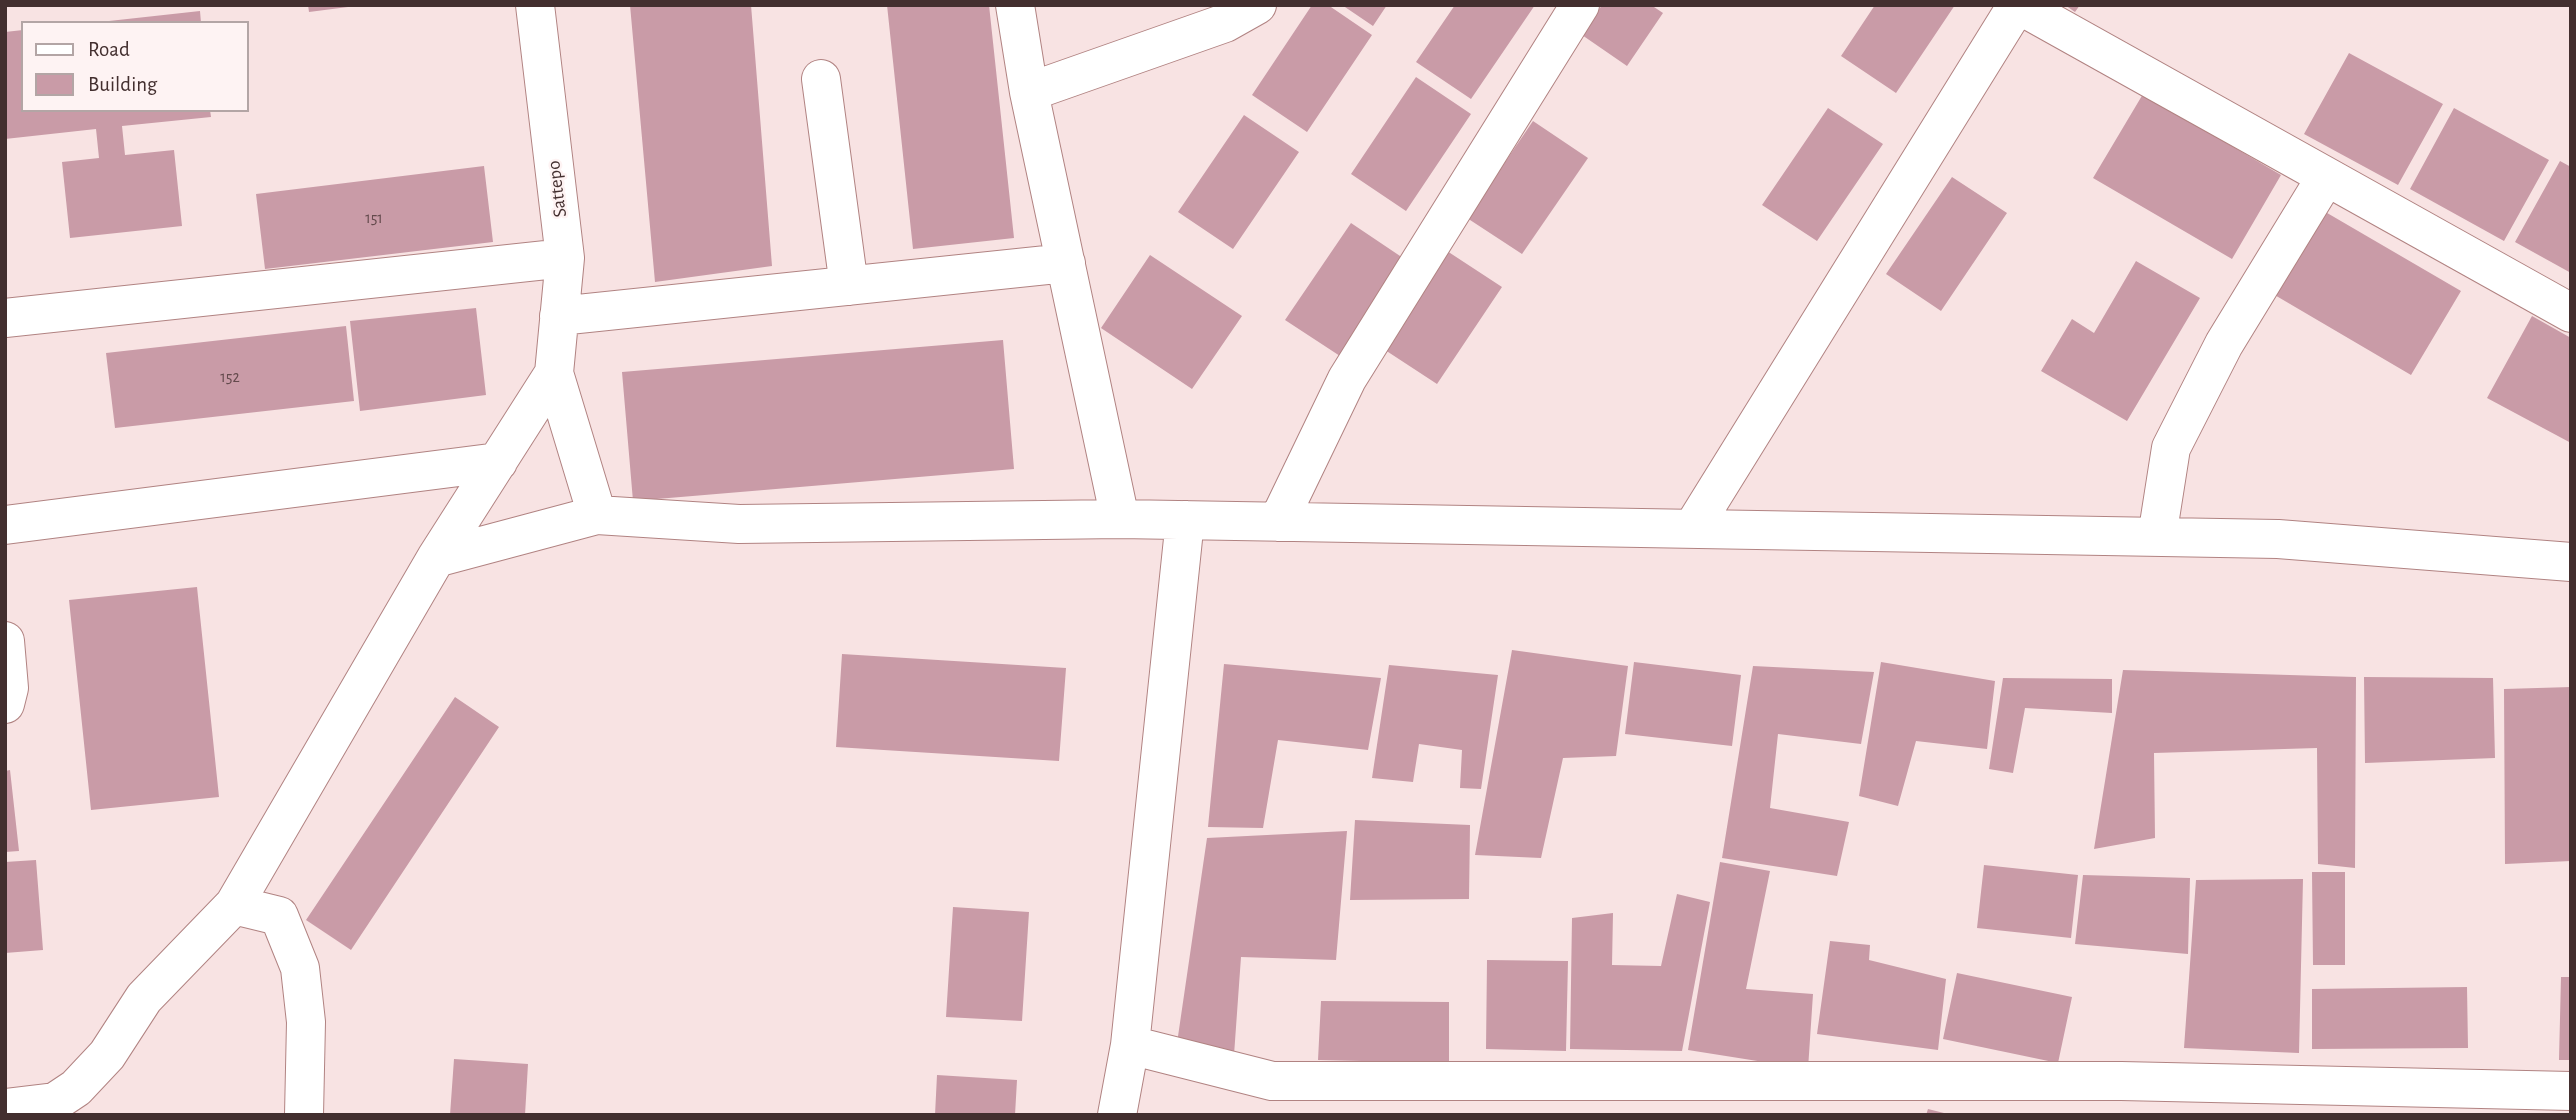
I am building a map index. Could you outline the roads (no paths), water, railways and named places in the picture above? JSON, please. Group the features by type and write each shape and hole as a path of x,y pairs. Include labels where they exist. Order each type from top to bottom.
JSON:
{"street":[{"name":"Sattepo","path":"535,5 565,258 554,373"},
{"path":"1015,5 1029,92 1120,519"},
{"path":"1029,92 1225,23 1257,5"},
{"path":"1278,522 1347,379 1580,5"},
{"path":"1692,529 2018,5 2571,313"},
{"path":"821,79 849,286"},
{"path":"2157,537 2171,448 2224,344 2326,177"},
{"path":"5,318 565,258"},
{"path":"559,316 1066,263"},
{"path":"554,373 597,515"},
{"path":"5,1108 55,1102 76,1088 107,1055 144,998 234,905 436,558 554,373"},
{"path":"5,525 498,462"},
{"path":"436,558 597,515 739,524 1120,519 2278,539 2571,562"},
{"path":"1117,1115 1129,1045 1185,520"},
{"path":"5,641 9,688 5,704"},
{"path":"234,905 279,916 300,968 306,1022 304,1115"},
{"path":"1129,1045 1272,1081 2121,1082 2571,1091"}]}
